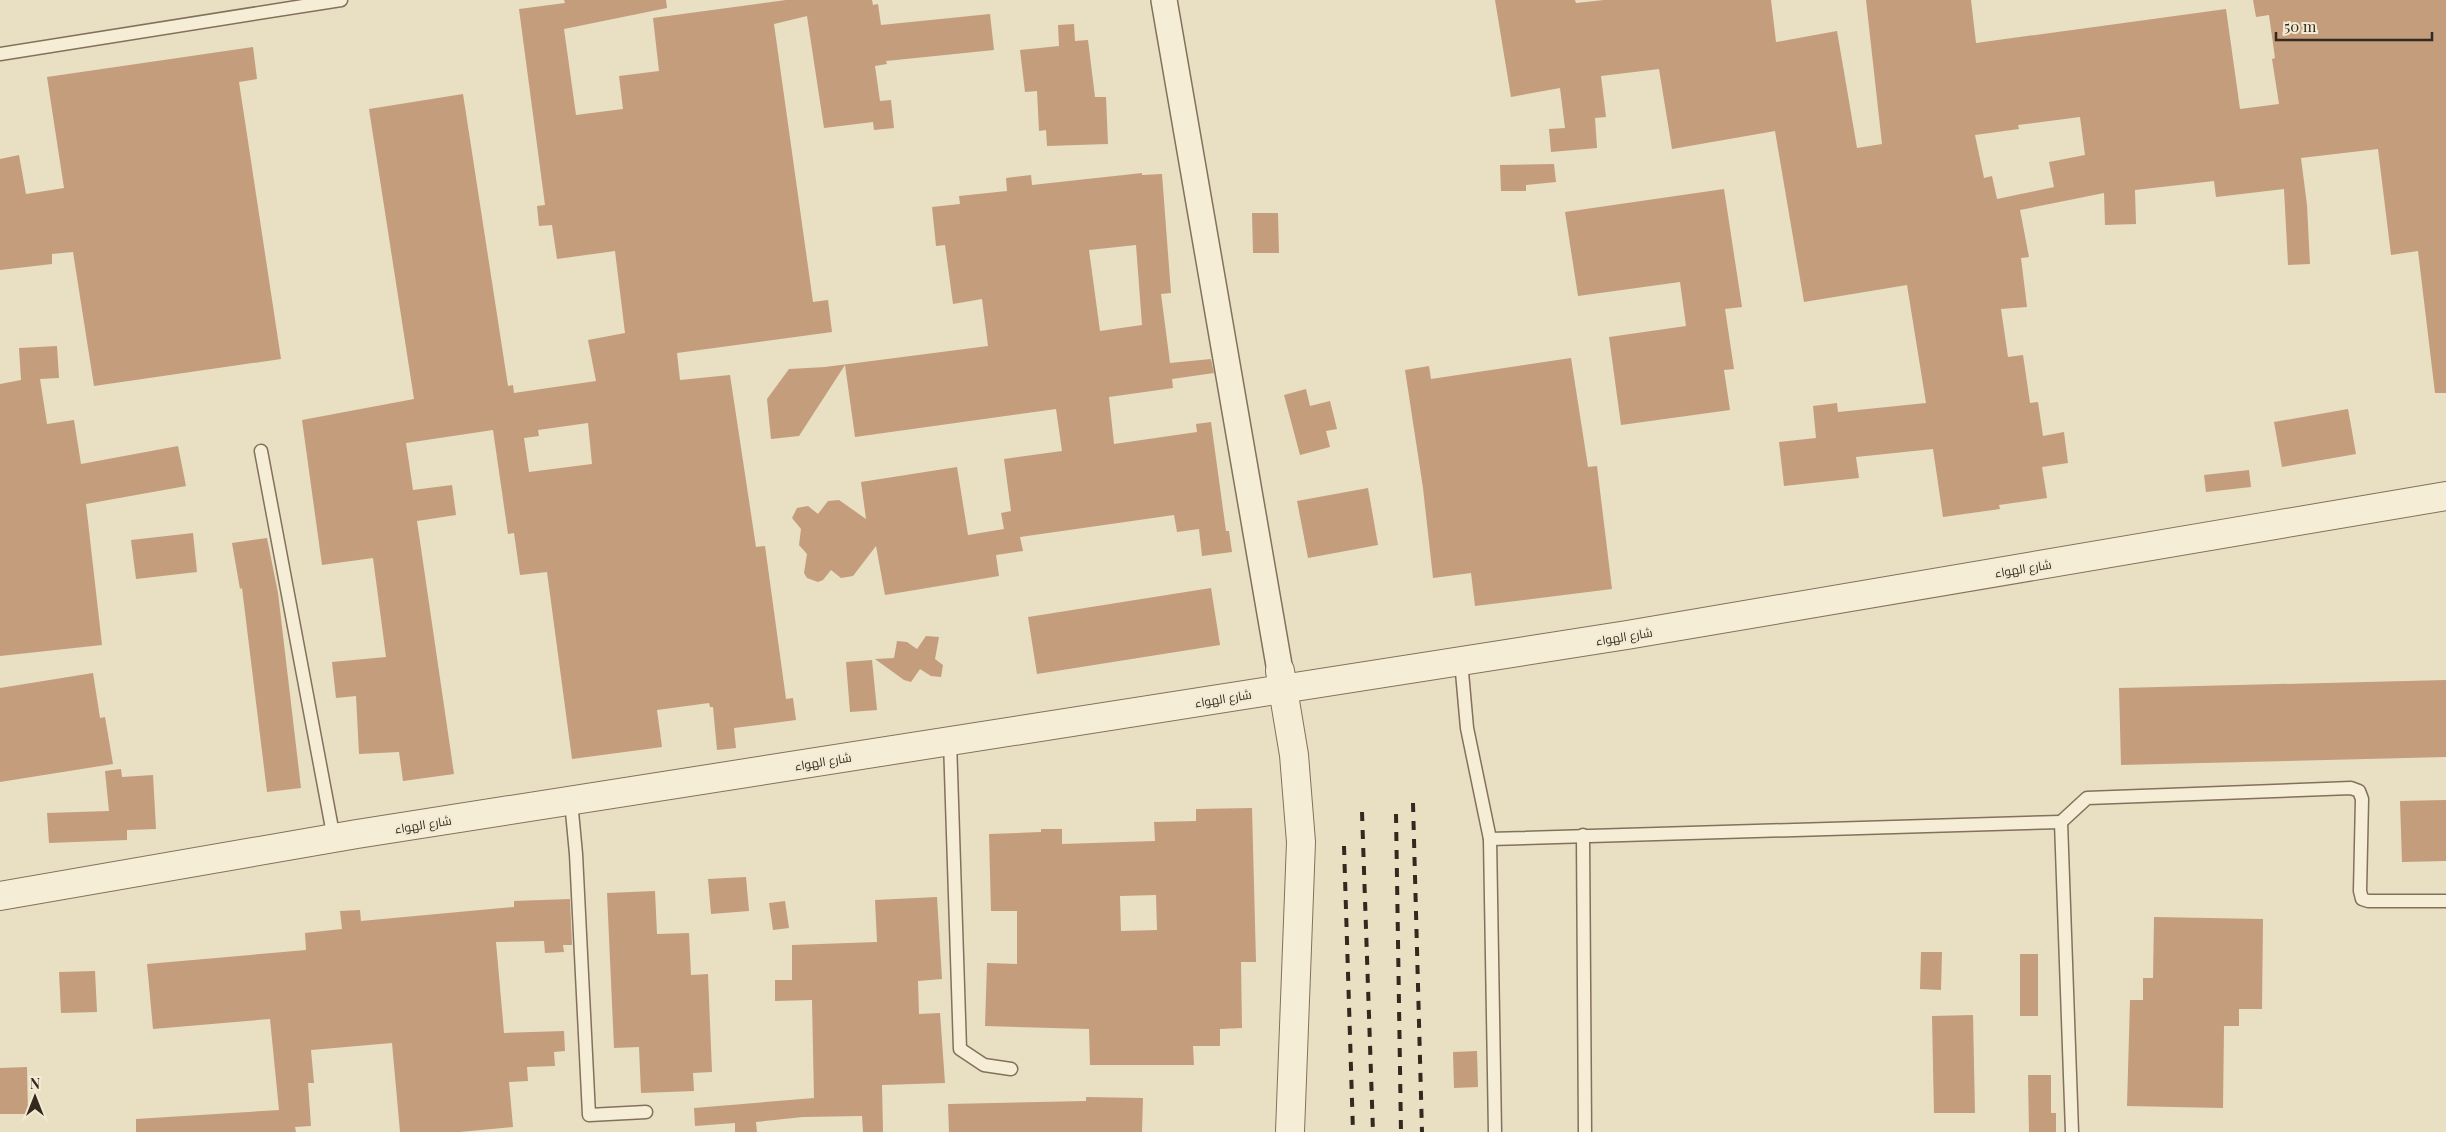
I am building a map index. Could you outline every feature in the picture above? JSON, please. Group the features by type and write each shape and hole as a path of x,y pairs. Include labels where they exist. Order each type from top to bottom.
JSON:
{"street":[{"path":"1164,0 1294,755 1302,842 1290,1132"},
{"name":"شارع الهواء","path":"0,896 334,839 950,742 1281,680 1462,661 2186,542 2446,496"}],"lane":[{"path":"0,54 341,0"},
{"path":"261,451 334,839"},
{"path":"1462,661 1468,728 1490,839 1494,1132"},
{"path":"950,742 960,1050 984,1065 1011,1068"},
{"path":"1490,839 2061,822 2087,798 2351,788 2359,791 2362,799 2360,891 2362,899 2368,901 2446,901"},
{"path":"571,801 576,854 589,1115 646,1112"},
{"path":"2061,822 2072,1132"},
{"path":"1583,835 1585,1132"}],"building":[{"path":"564,0 666,0 667,8 564,29 576,115 623,109 619,76 659,71 653,18 786,0 872,0 873,5 878,4 881,25 990,14 994,50 886,61 887,64 875,66 880,101 891,100 894,128 874,130 873,122 824,128 807,16 774,24 813,302 828,300 832,332 677,353 680,380 730,375 756,547 765,546 786,699 793,698 796,720 734,728 736,748 717,750 713,707 710,707 709,703 657,710 662,747 572,759 547,572 520,575 514,533 508,534 493,430 406,443 413,490 452,485 456,515 417,521 454,774 403,781 399,752 359,754 356,696 336,698 332,662 386,657 373,558 322,565 302,420 414,399 369,109 463,94 508,386 513,385 514,393 596,381 588,340 625,333 615,251 557,259 552,225 539,226 537,206 545,205 519,9 565,3","holes":["588,423 592,464 529,472 524,438 539,436 538,430"]},
{"path":"1495,0 1575,0 1576,3 1604,0 1771,0 1776,42 1837,31 1857,148 1882,144 1866,0 1971,0 1976,43 2226,9 2240,109 2279,104 2272,59 2275,58 2269,15 2256,17 2253,0 2446,0 2446,393 2435,393 2418,251 2391,255 2378,149 2301,158 2307,205 2310,264 2288,265 2284,189 2216,197 2214,181 2135,190 2136,224 2105,225 2104,193 2020,210 2029,257 2021,258 2027,307 2001,309 2008,357 2023,355 2030,403 2038,402 2043,436 2064,432 2068,463 2042,467 2047,498 1999,505 2000,509 1943,517 1933,449 1856,457 1859,478 1784,486 1779,442 1816,438 1813,406 1837,403 1838,412 1926,403 1907,285 1804,302 1775,131 1672,149 1659,69 1601,76 1606,117 1595,118 1597,148 1551,152 1549,129 1565,128 1560,88 1511,97","holes":["2080,117 2085,155 2049,162 2054,187 1997,199 1992,176 1984,178 1975,135 2019,129 2018,125"]},
{"path":"1074,24 1075,41 1088,40 1095,97 1106,97 1108,144 1047,146 1046,130 1039,131 1037,91 1025,92 1020,50 1059,46 1058,25"},
{"path":"253,47 257,79 239,82 281,359 94,386 73,252 52,254 52,264 0,270 0,159 19,155 26,194 64,188 47,77"},
{"path":"1554,164 1556,182 1526,185 1526,191 1501,191 1500,165"},
{"path":"1142,173 1142,175 1162,174 1171,293 1161,294 1170,363 1211,359 1214,373 1172,379 1173,388 1109,397 1114,444 1197,432 1196,424 1211,422 1226,531 1229,531 1232,552 1202,556 1199,529 1177,532 1174,515 1020,537 1023,551 996,555 999,576 885,595 876,546 853,576 841,578 831,570 823,580 818,582 807,578 804,573 807,554 799,545 801,529 792,518 797,508 808,506 818,514 828,501 839,500 866,519 861,482 957,467 968,535 1004,529 1001,513 1011,511 1004,459 1062,451 1056,409 855,437 845,365 799,436 771,439 767,399 789,369 825,367 988,346 982,299 953,304 945,245 936,246 932,207 960,204 959,196 1007,191 1006,178 1031,175 1032,185","holes":["1136,245 1142,325 1100,331 1089,250"]},
{"path":"1724,189 1742,307 1725,309 1734,369 1724,370 1730,410 1621,425 1609,337 1686,326 1680,282 1578,296 1565,212"},
{"path":"1252,213 1278,213 1279,253 1253,253"},
{"path":"57,346 59,378 40,379 47,424 74,420 81,464 178,446 186,486 86,504 102,645 0,656 0,384 21,380 19,348"},
{"path":"1571,358 1588,467 1597,466 1612,589 1475,606 1471,573 1433,578 1423,488 1405,370 1429,366 1431,379"},
{"path":"1306,389 1310,406 1330,401 1337,429 1326,431 1330,447 1300,455 1284,395"},
{"path":"2348,409 2356,454 2282,467 2274,422"},
{"path":"2249,470 2251,487 2206,492 2204,475"},
{"path":"1368,488 1378,545 1308,558 1297,501"},
{"path":"193,533 197,572 136,579 131,540"},
{"path":"267,538 278,593 301,788 267,792 242,588 240,589 232,543"},
{"path":"1211,588 1220,645 1037,674 1028,617"},
{"path":"926,636 939,637 935,659 943,665 941,677 931,676 920,669 911,682 904,680 875,659 894,658 897,641 907,642 917,649"},
{"path":"872,660 877,710 850,712 846,662"},
{"path":"93,673 100,718 105,717 113,764 0,782 0,688"},
{"path":"2446,680 2446,757 2121,765 2119,688"},
{"path":"121,769 122,777 153,775 156,829 127,830 127,840 49,843 47,813 109,811 105,771"},
{"path":"2446,800 2446,861 2402,862 2400,801"},
{"path":"1252,808 1256,962 1241,962 1242,1028 1220,1029 1220,1046 1193,1046 1194,1065 1090,1065 1089,1029 985,1026 987,963 1017,964 1017,911 991,911 989,834 1041,832 1041,829 1062,829 1062,844 1155,841 1154,822 1196,821 1196,809","holes":["1156,895 1157,930 1121,931 1120,896"]},
{"path":"746,877 749,911 711,914 708,879"},
{"path":"655,891 657,934 689,933 691,975 708,974 712,1072 693,1073 694,1091 641,1093 639,1047 614,1048 607,893"},
{"path":"937,897 942,979 918,981 919,1014 940,1013 945,1083 882,1085 883,1132 863,1132 862,1116 803,1117 756,1122 757,1132 735,1132 735,1123 695,1126 694,1108 814,1098 812,1000 775,1001 775,980 792,980 792,945 877,942 875,900"},
{"path":"570,899 572,945 563,945 564,952 545,953 544,941 496,942 504,1033 564,1031 565,1051 554,1052 555,1066 527,1067 528,1081 509,1082 513,1127 460,1132 400,1132 392,1043 311,1050 314,1083 308,1083 311,1126 295,1127 296,1132 136,1132 136,1119 279,1110 270,1019 153,1029 147,964 306,950 305,933 342,929 340,911 360,910 361,921 514,907 514,901"},
{"path":"785,901 789,928 773,930 769,903"},
{"path":"2154,917 2263,919 2262,1009 2239,1009 2239,1026 2224,1026 2223,1108 2127,1106 2130,1000 2143,1000 2143,978 2153,978"},
{"path":"1921,952 1942,952 1941,990 1920,989"},
{"path":"2020,954 2038,954 2038,1016 2020,1016"},
{"path":"95,971 97,1012 61,1013 59,972"},
{"path":"1973,1015 1975,1113 1934,1113 1932,1016"},
{"path":"1477,1051 1478,1087 1454,1088 1453,1052"},
{"path":"27,1067 28,1114 0,1114 0,1068"},
{"path":"2028,1075 2051,1075 2051,1113 2056,1113 2056,1132 2029,1132"},
{"path":"1086,1097 1143,1098 1142,1132 949,1132 948,1104 1086,1101"}],"railway":[{"path":"1413,803 1422,1132"},
{"path":"1362,812 1373,1132"},
{"path":"1396,814 1401,1132"},
{"path":"1344,846 1353,1132"}]}
